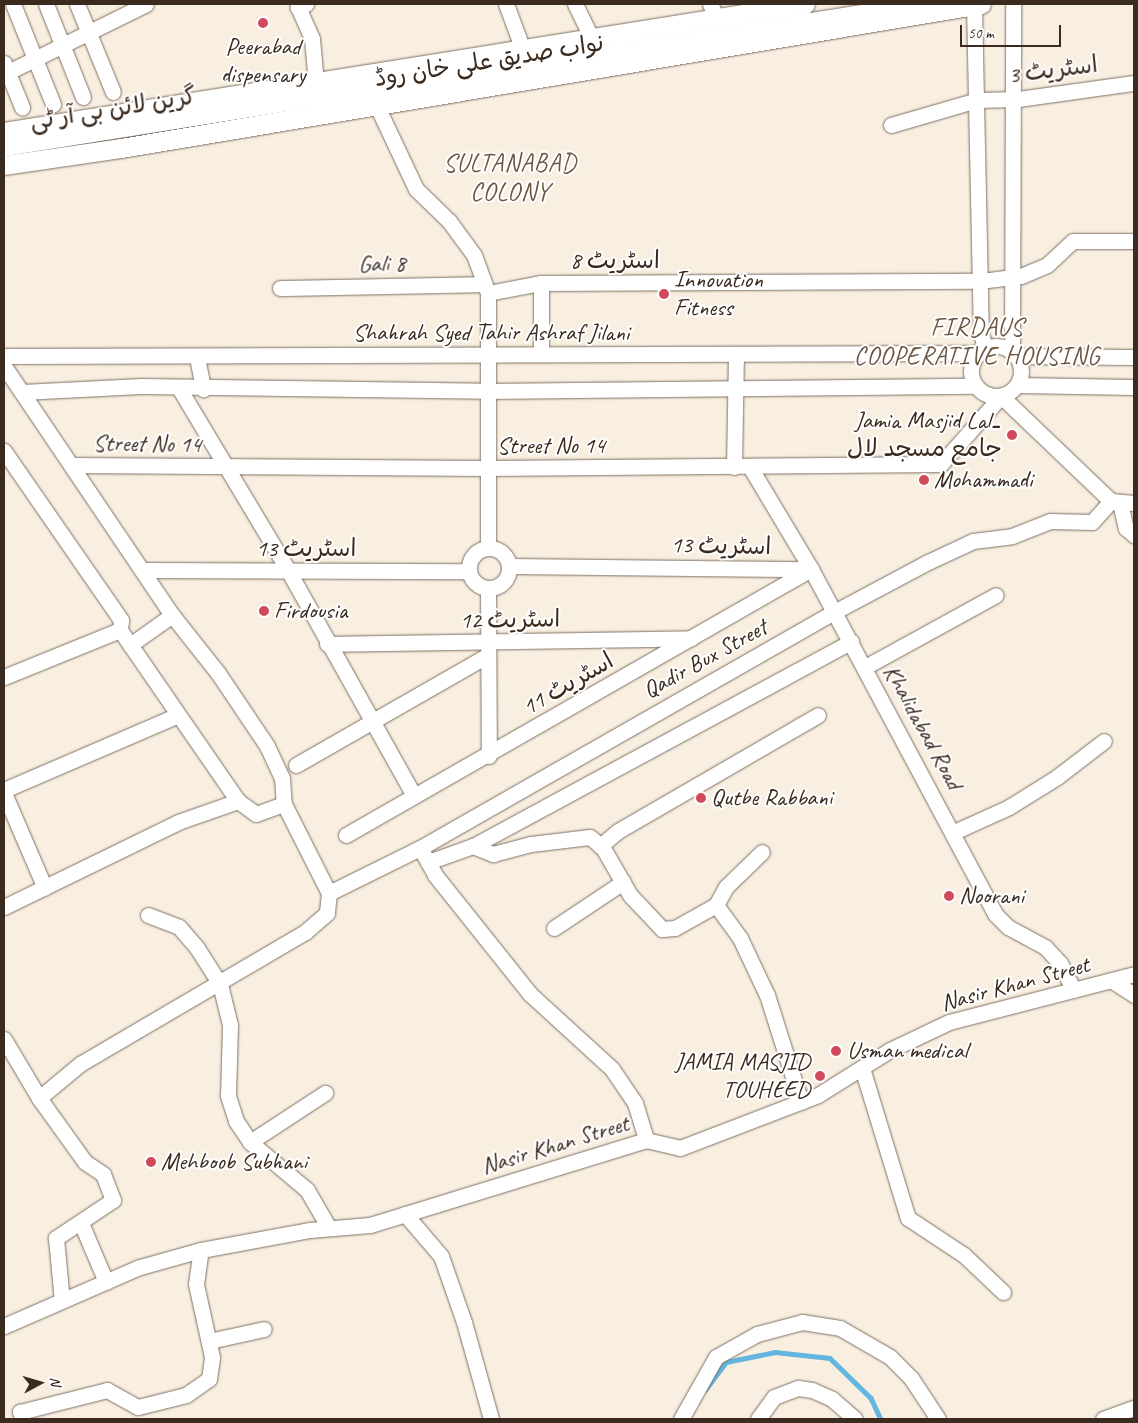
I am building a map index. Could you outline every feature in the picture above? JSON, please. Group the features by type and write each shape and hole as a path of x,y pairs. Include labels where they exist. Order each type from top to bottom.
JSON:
{"main road":[{"name":"نواب صدیق علی خان روڈ","path":"4,132 592,39 713,11 804,4"},
{"name":"نواب صدیق علی خان روڈ","path":"4,165 978,4"}],"street":[{"path":"13,4 53,104"},
{"path":"46,4 83,97"},
{"path":"78,4 113,92"},
{"path":"22,107 5,70 35,58 90,31 119,10 146,4"},
{"path":"506,4 523,50"},
{"path":"575,4 592,39"},
{"name":"گرین لائن بی آر ٹی","path":"4,148 911,4"},
{"path":"978,4 977,100 982,350 971,369 976,386 984,393 1001,396 1122,502 1126,528 1134,535"},
{"path":"1001,396 1017,385 1022,373 1015,354 1012,277 1010,99 1013,4"},
{"path":"299,5 312,39 316,83"},
{"name":"اسٹریٹ 3","path":"891,125 977,100 1010,99 1134,83"},
{"path":"376,104 416,189 449,222 469,248 486,288 488,547"},
{"name":"اسٹریٹ 8","path":"486,288 541,283 980,281 1012,277 1047,265 1073,240 1134,241"},
{"path":"541,283 541,354"},
{"name":"Gali 8","path":"280,288 486,288"},
{"path":"982,350 996,346 1015,354 1134,357"},
{"name":"Shahrah Syed Tahir Ashraf Jilani","path":"4,356 736,355 982,350"},
{"path":"734,467 736,355"},
{"path":"197,357 203,389"},
{"path":"4,366 172,615 218,673 267,746 282,778 284,804 329,893 327,913 305,932 220,984 80,1064 40,1098"},
{"path":"1017,385 1134,387"},
{"path":"22,392 141,386 203,389 486,391 976,386"},
{"path":"179,388 289,572 327,644 413,794"},
{"name":"Street No 14","path":"72,465 228,468 487,468 941,464 1001,396"},
{"path":"4,451 121,620 120,630 238,801 256,814 284,804"},
{"name":"Khalidabad Road","path":"750,467 811,569 954,832 995,914 1008,927 1046,947 1060,963 1074,990"},
{"name":"Qadir Bux Street","path":"329,893 420,848 834,612 973,541 1012,536 1050,522 1092,522 1122,502"},
{"path":"488,547 501,551 510,566 502,584 488,588 478,585 469,571 473,555 488,547"},
{"name":"اسٹریٹ 13","path":"510,566 811,569"},
{"name":"اسٹریٹ 11","path":"346,835 413,794 489,756 811,569"},
{"name":"اسٹریٹ 13","path":"142,570 289,572 469,571"},
{"path":"488,588 489,756"},
{"path":"865,668 996,595"},
{"path":"130,645 172,615"},
{"path":"4,677 120,630"},
{"name":"اسٹریٹ 12","path":"327,644 488,649 692,638"},
{"path":"428,862 473,846 851,642"},
{"path":"296,765 372,721 488,649"},
{"path":"45,888 4,792 178,715"},
{"path":"600,846 618,831 818,715"},
{"path":"954,832 1009,807 1057,776 1104,741"},
{"path":"4,907 178,822 238,801"},
{"path":"473,846 493,854 531,844 590,837 600,846 630,895 662,930 674,928 716,905 726,888 762,852"},
{"path":"420,848 428,862 530,994 612,1069 635,1103 646,1140"},
{"path":"554,928 623,882"},
{"path":"716,905 740,938 767,996 801,1102"},
{"path":"148,915 179,927 197,948 220,984 230,1025 228,1096 236,1121 250,1142 307,1190 329,1228"},
{"name":"Nasir Khan Street","path":"4,1326 140,1267 201,1250 329,1228 370,1225 646,1140 680,1148 801,1102 949,1022 1074,990 1114,982 1134,974"},
{"path":"1114,982 1134,995"},
{"path":"4,1038 40,1098 85,1162 103,1174 113,1200 56,1238 62,1301"},
{"path":"862,1068 908,1218 964,1255 1004,1292"},
{"path":"250,1142 325,1093"},
{"path":"405,1214 441,1256 491,1419"},
{"path":"81,1223 106,1282"},
{"path":"23,1419 20,1412 107,1390 138,1406 186,1395 209,1379 213,1368 196,1284 201,1250"},
{"path":"681,1419 716,1357 757,1334 802,1322 840,1328 890,1357 910,1378 938,1419"},
{"path":"209,1342 264,1329"},
{"path":"758,1419 774,1398 798,1388 812,1390 832,1399 855,1419"},
{"path":"1103,1419 1134,1408"}],"waterway":[{"path":"705,1390 726,1362 775,1352 830,1358 871,1398 881,1419"}],"place":[{"name":"Peerabad dispensary","path":"263,23"},
{"name":"Innovation Fitness","path":"664,294"},
{"name":"Jamia Masjid Lal۔ جامع مسجد لال","path":"1012,435"},
{"name":"Mohammadi","path":"924,480"},
{"name":"Firdousia","path":"264,611"},
{"name":"Qutbe Rabbani","path":"701,798"},
{"name":"Noorani","path":"949,896"},
{"name":"Usman medical","path":"836,1051"},
{"name":"JAMIA MASJID TOUHEED","path":"820,1076"},
{"name":"Mehboob Subhani","path":"151,1162"}],"district":[{"name":"SULTANABAD COLONY","path":"510,178"},
{"name":"FIRDAUS COOPERATIVE HOUSING","path":"977,342"}]}
